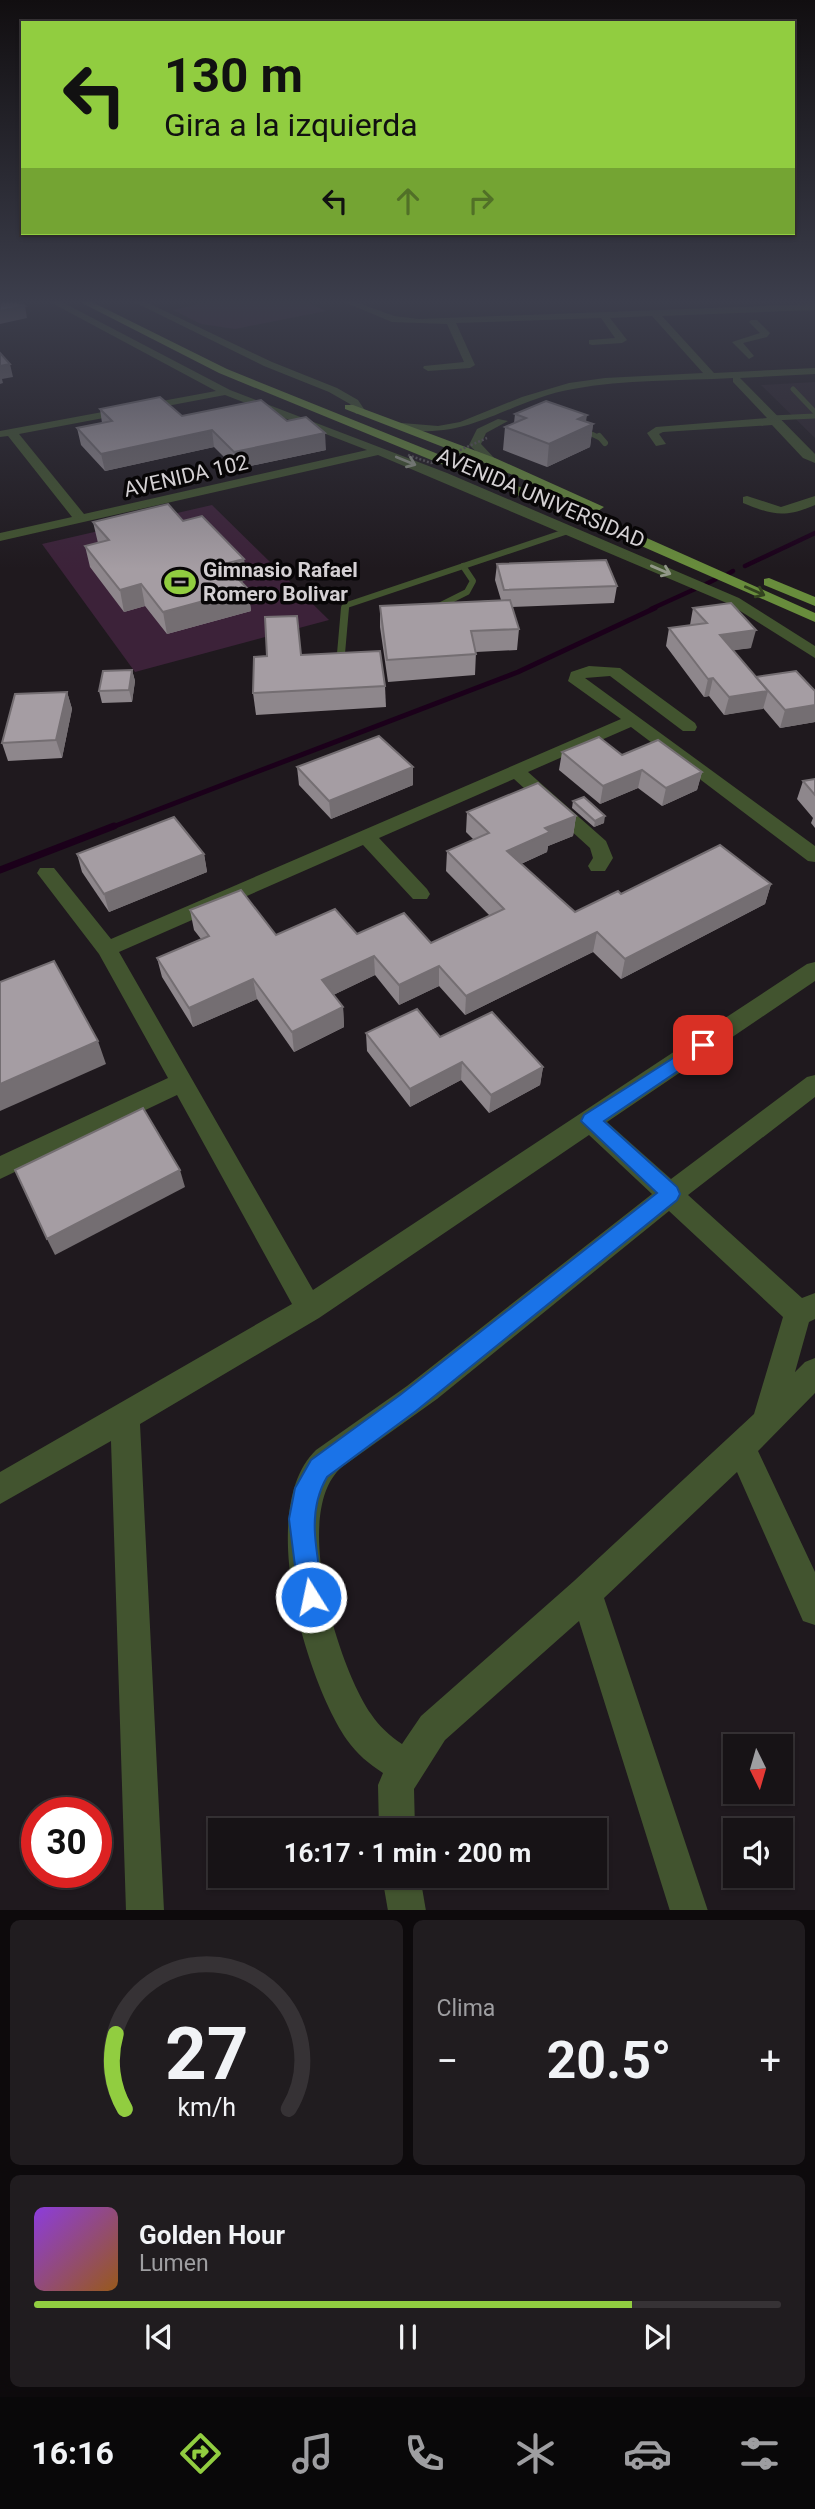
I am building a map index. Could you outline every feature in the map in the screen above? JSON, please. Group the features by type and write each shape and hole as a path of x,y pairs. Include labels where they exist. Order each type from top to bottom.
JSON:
{"main road":[{"name":"AVENIDA UNIVERSIDAD","path":"272,391 644,542 815,618"},
{"name":"AVENIDA UNIVERSIDAD","path":"308,391 491,461 615,515"},
{"path":"753,575 815,602"}],"street":[{"name":"AVENIDA UNIVERSIDAD","path":"335,391 354,402 360,412"},
{"path":"401,426 438,429 463,425 552,391"},
{"path":"491,461 475,445 481,431 550,400 579,391"},
{"path":"747,391 815,459"},
{"name":"AVENIDA UNIVERSIDAD","path":"226,392 443,476 734,601 815,653"},
{"path":"6,433 226,392"},
{"path":"660,444 653,433 660,429 774,420"},
{"path":"6,433 81,519"},
{"name":"AVENIDA 102","path":"0,537 381,451"},
{"path":"443,476 500,482"},
{"path":"747,500 775,512 787,513 815,500"},
{"path":"689,727 614,671 589,671 577,675 576,681 633,720 815,856"},
{"path":"107,948 633,720"},
{"path":"517,772 599,845 603,858 598,866"},
{"path":"366,836 420,894"},
{"path":"47,873 107,948 180,1083 309,1309"},
{"path":"0,1489 309,1309 815,970"},
{"path":"0,1168 180,1083"},
{"path":"407,1767 379,1750 357,1725 332,1670 316,1621 306,1573 301,1519 307,1488 319,1469 408,1403 670,1194 815,1084"},
{"path":"590,1121 670,1194 806,1310 765,1424"},
{"path":"397,1818 396,1784 433,1728 586,1593 765,1424 815,1372"},
{"path":"125,1416 145,1910"},
{"path":"741,1447 815,1609"},
{"path":"586,1593 690,1910"},
{"path":"403,1888 407,1910"}],"lane":[{"path":"795,391 815,414"},
{"path":"774,420 815,414"},
{"path":"569,424 599,436 605,443"},
{"path":"340,667 344,609 347,605 568,531"},
{"path":"420,613 445,605 467,592 473,581 463,566"}],"path":[{"path":"408,455 430,463 487,438"}],"shaded area":[{"path":"767,391 815,391 815,438"},
{"name":"Gimnasio Rafael Romero Bolivar","path":"212,505 329,620 135,672 42,544"}],"building":[{"path":"160,397 182,416 261,400 287,421 306,417 325,433 234,452 212,430 101,454 77,428 112,421 100,409"},
{"path":"546,401 587,415 578,419 593,424 549,444 505,427 526,418 515,414"},
{"path":"168,504 183,521 202,516 244,559 224,564 248,589 163,612 141,584 120,590 85,546 109,540 93,522"},
{"path":"606,560 617,586 504,590 497,564"},
{"path":"510,600 519,629 471,631 476,654 387,660 380,606"},
{"path":"731,603 756,630 720,635 768,691 729,697 713,678 708,679 669,628 707,623 693,608"},
{"path":"297,616 301,655 380,651 385,686 253,693 254,657 267,656 265,617"},
{"path":"132,670 129,690 99,691 103,671"},
{"path":"796,671 815,691 815,705 785,710 756,677"},
{"path":"67,692 56,740 2,743 15,694"},
{"path":"379,736 413,767 329,801 297,767"},
{"path":"599,737 622,755 658,740 702,772 666,788 642,770 603,786 562,752"},
{"path":"815,779 815,795 803,781"},
{"path":"538,783 576,816 545,828 550,832 507,851 575,912 618,891 621,894 720,845 771,884 625,959 597,932 466,996 439,966 399,985 374,956 322,980 343,1007 292,1032 253,979 189,1008 157,958 209,936 190,910 241,890 276,935 335,909 357,934 404,913 431,943 504,909 447,851 489,833 467,812"},
{"path":"584,797 605,816 595,821 573,801"},
{"path":"174,817 204,854 104,894 77,854"},
{"path":"54,961 98,1041 0,1084 0,982"},
{"path":"417,1009 440,1037 492,1012 543,1067 491,1095 462,1062 410,1089 366,1033"},
{"path":"143,1108 180,1170 47,1239 15,1170"}],"waterway":[{"path":"745,566 815,533"},
{"path":"728,574 733,571"},
{"path":"706,584 716,579"},
{"path":"651,609 695,589"},
{"path":"110,828 518,672 655,608"},
{"path":"0,870 114,826"}],"place":[{"name":"Gimnasio Rafael Romero Bolivar","path":"180,582"}],"route":[{"path":"311,1597 301,1519 307,1488 319,1469 408,1403 670,1194 590,1121 703,1045"}]}
